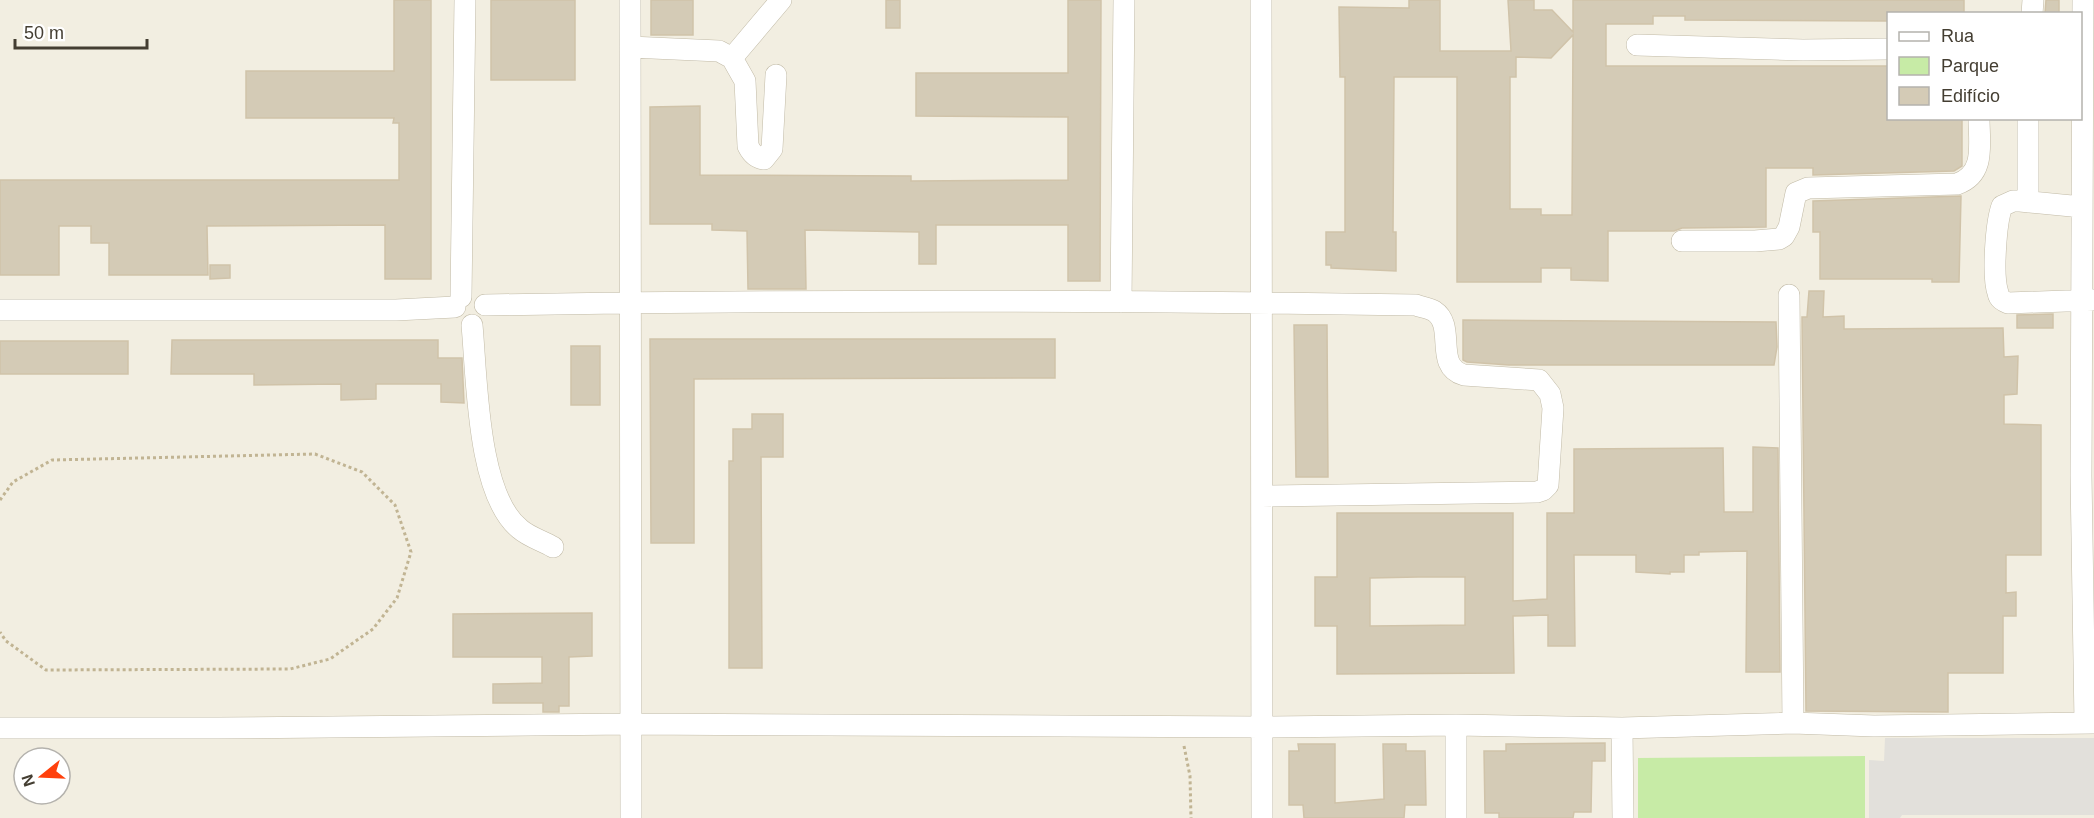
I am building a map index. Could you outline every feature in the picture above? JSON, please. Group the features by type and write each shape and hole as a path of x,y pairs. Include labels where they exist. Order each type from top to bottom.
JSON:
{"street":[{"path":"0,310 396,310 458,302 467,294 478,296 485,305 483,318 472,325 465,324 455,314 458,302 465,0"},
{"path":"630,0 631,818"},
{"path":"732,58 781,0"},
{"path":"1120,302 1124,0"},
{"path":"1262,0 1262,818"},
{"path":"0,728 630,724 1262,727 1456,725 1622,728 1792,723 1874,726 2089,723 2088,300 2082,207 2083,0"},
{"path":"1637,45 1887,50"},
{"path":"630,47 718,51 732,58 745,81 748,146 758,158 764,159 772,149 776,75"},
{"path":"1682,241 1755,241 1784,237 1789,227 1796,193 1808,188 1957,184 1968,180 1979,161 1979,120"},
{"path":"2028,120 2028,202"},
{"path":"2082,207 2013,201 2002,206 1998,217 1996,280 1998,294 2001,300 2007,303 2088,300"},
{"path":"1789,295 1792,723"},
{"path":"485,305 1120,302 1416,305 1434,311 1443,326 1447,360 1457,373 1539,380 1550,394 1553,408 1548,485 1543,490 1537,492 1262,496"},
{"path":"472,325 485,456 494,492 506,513 520,530 553,547"},
{"path":"1456,725 1456,818"},
{"path":"1622,728 1623,818"}],"path":[{"path":"0,500 13,482 52,460 315,454 362,472 394,505 411,552 398,598 373,629 330,659 290,669 46,670 6,641 0,632"},
{"path":"1180,726 1190,776 1191,818"}],"green space":[{"path":"1865,756 1865,818 1638,818 1638,758"}],"shaded area":[{"path":"1885,738 2094,738 2094,815 1902,815 1900,818 1869,818 1869,760 1884,761"}],"building":[{"path":"394,0 431,0 431,279 385,279 385,225 207,226 208,275 109,275 109,243 91,243 91,226 59,226 59,275 0,275 0,180 399,180 399,123 393,123 394,118 246,118 246,71 394,71"},
{"path":"491,0 575,0 575,80 491,80"},
{"path":"651,0 693,0 693,35 651,35"},
{"path":"886,0 900,0 900,28 886,28"},
{"path":"1068,0 1101,0 1100,281 1068,281 1068,225 936,225 936,264 919,264 919,232 805,230 806,289 748,289 747,231 712,230 712,224 650,224 650,107 700,106 700,175 911,176 911,181 1068,180 1068,117 916,116 916,73 1068,73"},
{"path":"1409,0 1440,0 1440,51 1511,51 1508,0 1534,0 1534,10 1552,10 1573,32 1573,0 1964,0 1964,12 1887,12 1887,21 1685,20 1685,16 1653,16 1653,24 1606,24 1606,66 1887,66 1887,120 1962,120 1962,166 1954,171 1813,175 1813,168 1766,168 1766,227 1608,231 1608,281 1571,280 1571,268 1541,268 1541,282 1457,282 1457,77 1394,77 1393,232 1396,232 1396,271 1331,268 1331,265 1326,265 1326,232 1345,232 1345,77 1340,77 1339,7 1409,8","holes":["1573,35 1572,215 1541,215 1541,209 1510,209 1510,77 1516,77 1516,57 1551,58"]},
{"path":"2046,0 2059,0 2059,12 2045,12"},
{"path":"1961,196 1959,282 1932,282 1932,279 1820,279 1820,232 1813,232 1813,201"},
{"path":"210,265 230,265 230,278 210,279"},
{"path":"1809,291 1824,291 1823,317 1844,316 1844,329 2003,328 2004,357 2018,356 2017,394 2004,395 2004,424 2041,425 2041,555 2006,555 2006,593 2016,592 2016,616 2003,616 2003,673 1948,673 1948,712 1806,711 1802,317 1807,317"},
{"path":"2053,314 2053,328 2017,328 2017,315"},
{"path":"1463,320 1776,322 1777,347 1774,365 1509,365 1467,362 1463,360"},
{"path":"1294,325 1327,325 1328,477 1296,477"},
{"path":"650,339 1055,339 1055,378 694,379 694,543 651,543"},
{"path":"172,340 438,340 438,358 462,358 464,403 441,402 441,384 376,384 376,399 341,400 341,384 254,385 254,374 171,374"},
{"path":"0,341 128,341 128,374 0,374"},
{"path":"571,346 600,346 600,405 571,405"},
{"path":"752,414 783,414 783,457 761,457 762,668 729,668 729,461 733,461 733,429 752,429"},
{"path":"1753,447 1778,448 1780,672 1746,672 1747,551 1699,552 1699,555 1684,555 1684,572 1670,572 1670,574 1636,572 1636,555 1574,555 1575,646 1548,646 1548,615 1513,616 1514,673 1337,674 1337,626 1315,626 1315,577 1337,577 1337,513 1513,513 1513,601 1547,599 1547,513 1574,513 1574,449 1723,448 1724,512 1753,512","holes":["1465,577 1465,625 1370,626 1370,578"]},
{"path":"592,613 592,656 569,657 569,706 559,706 559,712 543,712 543,703 493,703 493,684 542,683 542,657 453,657 453,614"},
{"path":"1605,743 1605,761 1592,761 1591,812 1574,812 1573,818 1499,818 1499,813 1485,813 1484,751 1506,751 1506,744"},
{"path":"1298,744 1335,744 1335,803 1384,799 1383,744 1406,744 1406,751 1425,751 1426,805 1405,805 1404,818 1304,818 1303,805 1289,805 1289,751 1299,751"}]}
